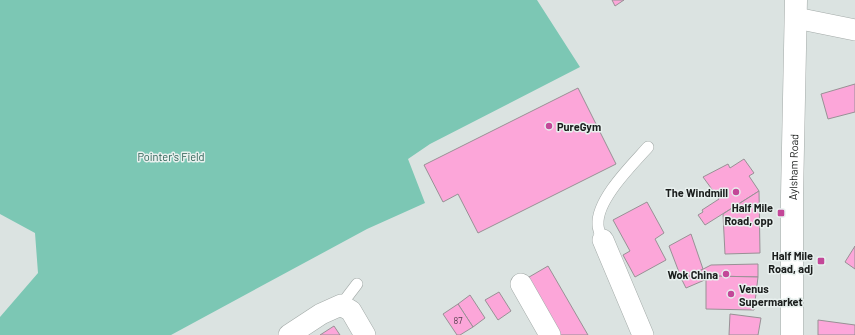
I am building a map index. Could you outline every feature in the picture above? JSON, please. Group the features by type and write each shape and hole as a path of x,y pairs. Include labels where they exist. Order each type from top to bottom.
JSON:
{"main road":[{"name":"Aylsham Road","path":"792,335 792,175 796,9"}],"street":[{"path":"796,9 855,30"},
{"path":"603,240 643,335"},
{"path":"521,284 550,335"},
{"path":"289,335 326,311 340,305 351,311 365,335"}],"lane":[{"path":"603,240 598,225 603,203 620,179 648,147"},
{"path":"340,305 357,284"}],"green space":[{"name":"Pointer's Field","path":"0,0 537,0 580,67 430,144 408,159 425,203 367,229 171,335 0,335 0,317 38,273 35,233 0,214"}],"building":[{"path":"612,0 624,0 615,6"},
{"path":"855,84 855,112 828,119 821,94"},
{"name":"PureGym","path":"578,88 616,164 478,233 458,194 443,202 424,165"},
{"name":"The Windmill","path":"744,159 754,173 749,176 759,191 705,225 698,215 703,212 702,210 719,199 703,177 728,164 730,168"},
{"path":"759,191 760,253 725,254 723,214"},
{"path":"647,202 664,233 655,239 666,260 635,277 623,255 630,251 613,220"},
{"path":"691,234 703,269 682,280 669,246"},
{"path":"855,246 855,269 845,262"},
{"name":"Wok China","path":"758,264 758,277 714,276 686,288 682,280 711,265"},
{"path":"548,266 588,335 556,335 524,280"},
{"name":"Venus Supermarket","path":"714,276 758,277 754,310 706,309 706,279"},
{"path":"499,292 511,311 498,320 485,300"},
{"path":"470,295 485,318 473,327 458,304"},
{"path":"458,304 473,327 460,335 457,335 443,314"},
{"path":"730,314 761,318 758,335 729,335"},
{"path":"818,320 855,325 855,335 818,335"},
{"path":"334,326 340,335 320,335"}],"place":[{"name":"PureGym","path":"549,126"},
{"name":"The Windmill","path":"736,192"},
{"name":"Half Mile Road, opp","path":"781,213"},
{"name":"Half Mile Road, adj","path":"821,261"},
{"name":"Wok China","path":"726,274"},
{"name":"Venus Supermarket","path":"731,294"}]}
